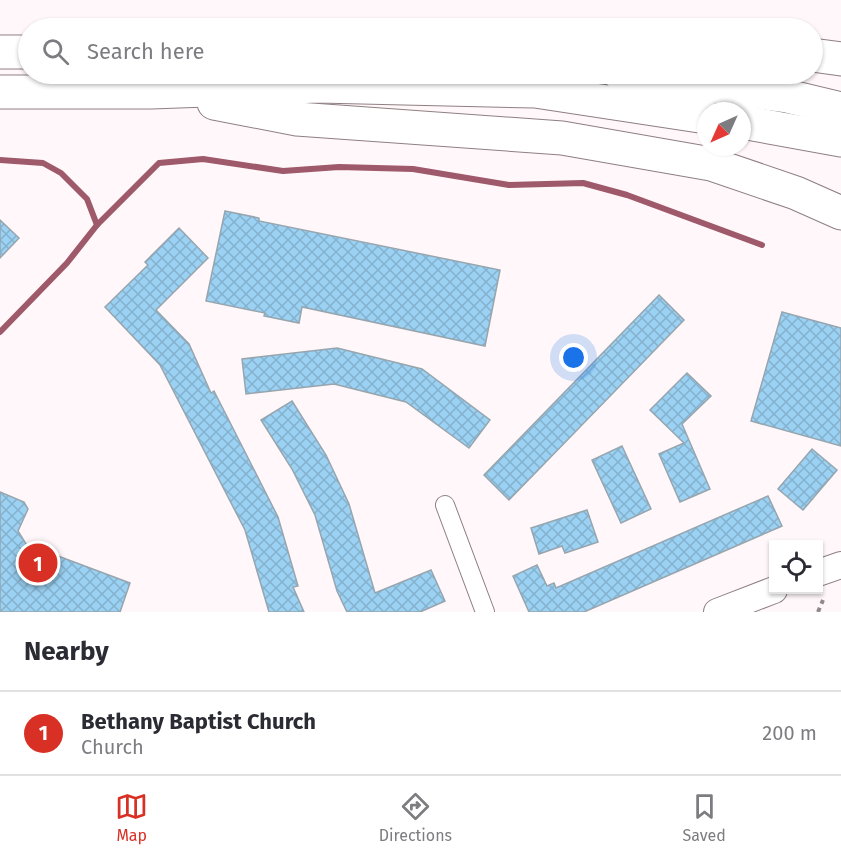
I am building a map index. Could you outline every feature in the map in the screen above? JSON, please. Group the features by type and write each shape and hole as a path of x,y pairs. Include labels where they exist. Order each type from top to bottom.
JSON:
{"highway":[{"path":"0,52 18,52"},
{"path":"823,57 841,58"},
{"path":"696,84 787,96 841,108"},
{"path":"0,92 151,92 319,87 535,91 697,116"},
{"path":"151,92 297,119 562,138 711,164 786,190 841,213"},
{"path":"751,124 841,140"}],"main road":[{"path":"823,572 841,565"},
{"path":"722,611 769,592"}],"street":[{"path":"445,505 485,612"}],"path":[{"path":"818,612 823,600"}],"building":[{"path":"225,211 259,218 259,221 500,270 485,346 302,307 299,323 264,316 265,313 206,301"},
{"path":"0,220 19,238 0,258"},
{"path":"179,228 208,258 156,310 189,344 211,393 214,391 278,517 298,586 293,587 304,612 269,612 245,530 160,365 105,307 148,265 145,262"},
{"path":"659,295 684,320 509,500 484,475"},
{"path":"782,312 841,328 841,446 751,421"},
{"path":"337,348 422,369 490,420 469,448 406,402 334,384 246,394 242,359"},
{"path":"687,373 711,396 682,424 710,489 680,502 659,454 684,443 650,410"},
{"path":"292,401 326,455 349,504 375,593 431,570 445,601 420,612 347,612 337,591 315,515 292,469 261,420"},
{"path":"622,446 651,509 621,523 592,460"},
{"path":"812,449 837,470 803,510 778,489"},
{"path":"0,492 24,502 28,509 18,531 26,544 130,583 120,612 0,612"},
{"path":"768,496 782,526 584,612 529,612 513,576 537,565 547,586 554,583 556,588"},
{"path":"587,510 598,542 565,553 562,546 539,554 531,528"}],"waterway":[{"path":"0,332 67,263 97,225 159,163 203,159 283,171 339,167 413,169 509,185 583,183 627,195 762,245"},
{"path":"0,160 43,163 61,173 87,199 97,225"}],"place":[{"name":"Bethany Baptist Church","path":"38,563"}]}
